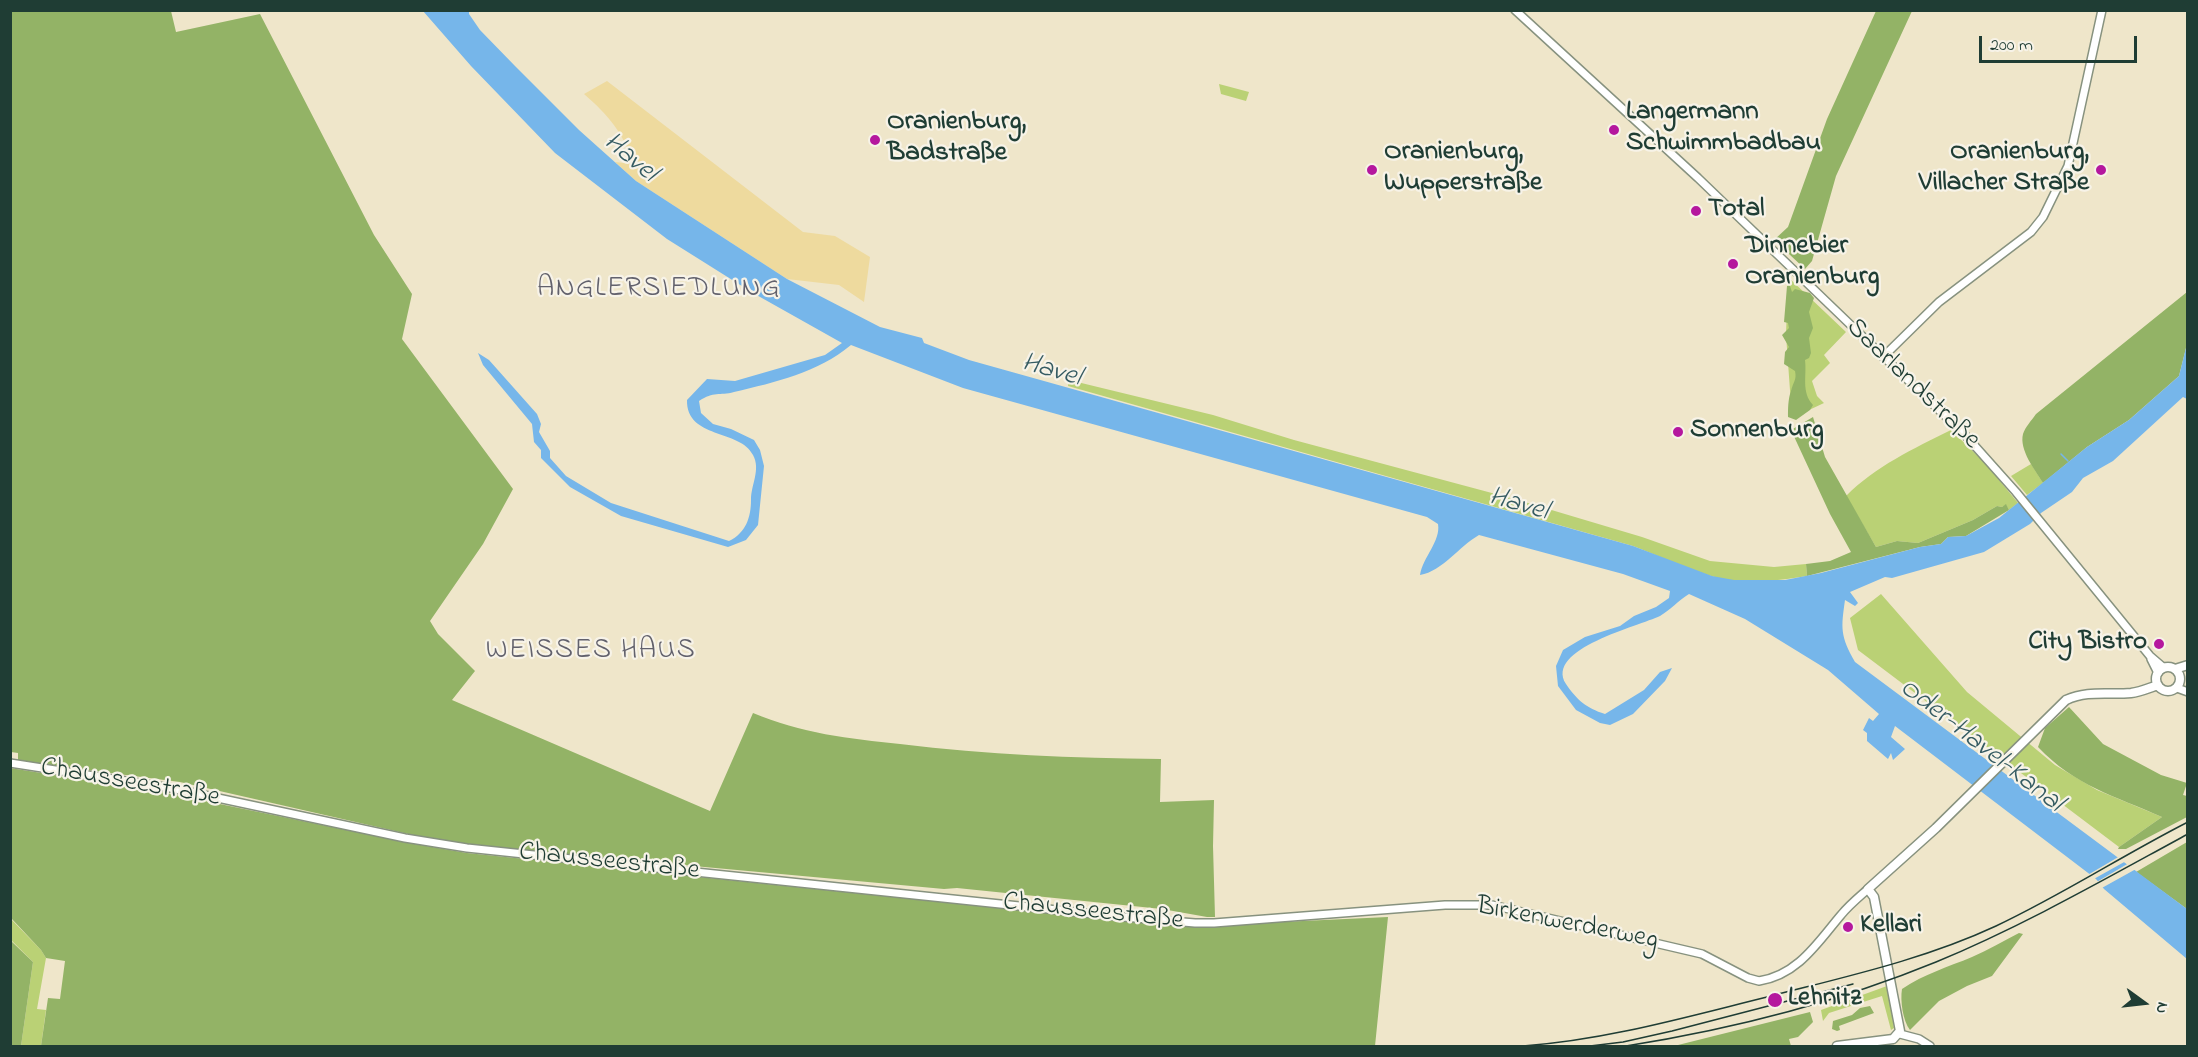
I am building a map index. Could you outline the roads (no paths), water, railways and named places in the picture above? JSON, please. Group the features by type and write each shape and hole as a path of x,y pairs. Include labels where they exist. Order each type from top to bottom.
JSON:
{"main road":[{"path":"2177,672 2177,688 2166,691 2158,685 2156,679 2161,670 2177,672 2187,667"},
{"path":"1837,1047 1893,1039 1900,1034 1901,1028 1874,897 1868,889 1936,828 2066,700 2076,695 2095,692 2131,693 2158,685"}],"street":[{"name":"Saarlandstraße","path":"1515,10 1698,178 1966,436 2016,492 2161,670"},
{"path":"1883,357 1938,302 2031,232 2043,217 2068,166 2102,10"},
{"path":"2177,688 2187,692"},
{"name":"Chausseestraße","path":"10,764 161,786 405,838 467,848 1124,917 1195,923 1214,922"},
{"name":"Birkenwerderweg","path":"1214,922 1474,904 1523,911 1692,951 1759,981 1774,976 1812,952 1850,905 1868,889"},
{"path":"1900,1034 1918,1039 1930,1047"}],"water":[{"path":"423,11 469,11 480,30 515,66 579,130 636,181 787,279 880,327 922,338 924,343 969,360 1633,546 1712,576 1734,580 1785,580 1941,544 1948,537 1966,536 1999,518 2087,447 2129,420 2179,376 2187,344 2187,399 2183,397 2113,461 2083,478 2072,492 2041,513 2030,524 1984,552 1892,578 1885,577 1850,592 1858,603 1855,606 1845,600 1842,625 1844,638 1855,662 2187,909 2187,959 2104,889 2096,879 1895,726 1891,737 1905,749 1893,760 1891,753 1888,759 1867,741 1867,733 1863,730 1869,718 1873,721 1879,714 1828,670 1745,619 1689,594 1660,616 1615,633 1581,650 1568,660 1563,671 1566,684 1582,703 1605,714 1644,690 1660,672 1672,668 1665,681 1633,714 1610,725 1600,723 1576,710 1558,686 1556,666 1563,650 1585,637 1620,626 1634,616 1656,607 1669,598 1670,591 1623,574 1479,535 1436,569 1420,575 1438,530 1438,524 1427,517 963,388 851,345 810,370 734,392 713,395 699,401 701,413 713,424 731,429 754,440 760,450 764,466 758,525 746,540 728,547 621,516 570,487 541,458 541,450 534,442 532,424 483,365 478,353 489,360 537,414 541,424 539,432 550,451 550,458 566,476 611,503 729,541 740,534 749,518 756,472 755,461 746,447 737,441 704,428 695,421 689,412 687,400 707,379 735,381 825,355 842,343 753,293 667,239 555,153 471,66"}],"waterway":[{"path":"2061,454 2068,461"}],"tram line":[{"path":"1523,1046 1585,1039 1676,1020 1854,975 1940,949 2021,914 2188,822"},
{"path":"1590,1046 1623,1042 1672,1031 1853,984"}],"railway":[{"path":"1626,1046 1745,1023 1822,1002 1898,977 2032,918 2188,834"}],"place":[{"name":"Langermann Schwimmbadbau","path":"1614,130"},
{"name":"Oranienburg, Badstraße","path":"875,140"},
{"name":"Oranienburg, Wupperstraße","path":"1372,170"},
{"name":"Oranienburg, Villacher Straße","path":"2101,170"},
{"name":"Total","path":"1696,211"},
{"name":"Dinnebier Oranienburg","path":"1733,264"},
{"name":"Sonnenburg","path":"1678,432"},
{"name":"City Bistro","path":"2159,644"},
{"name":"Kellari","path":"1848,927"},
{"name":"Lehnitz","path":"1775,1000"}],"district":[{"name":"ANGLERSIEDLUNG","path":"659,290"},
{"name":"WEISSES HAUS","path":"591,652"}],"water label":[{"name":"Havel","path":"629,159"},
{"name":"Havel","path":"1051,372"},
{"name":"Havel","path":"1518,506"},
{"name":"Oder-Havel-Kanal","path":"1980,747"}]}
